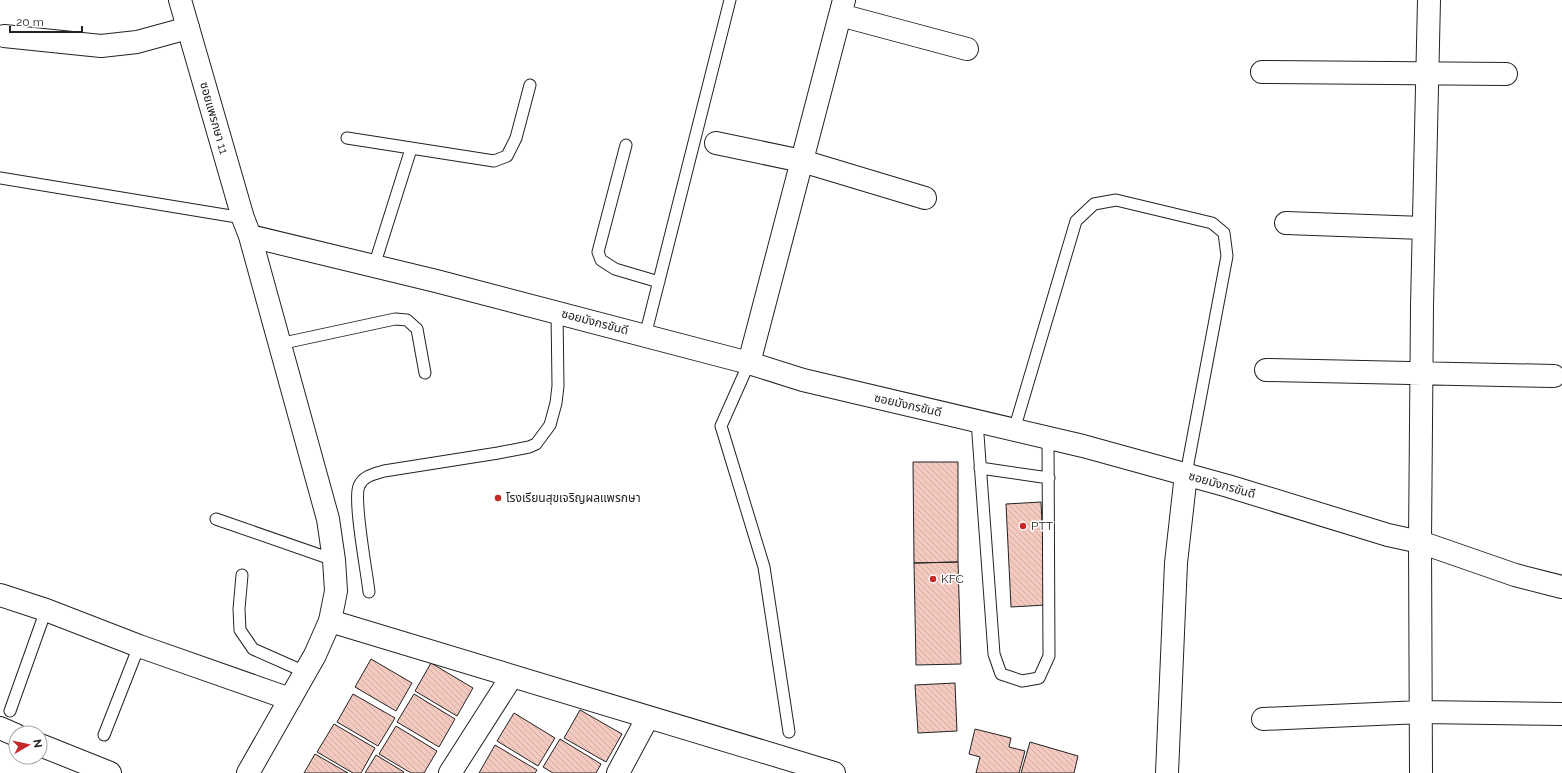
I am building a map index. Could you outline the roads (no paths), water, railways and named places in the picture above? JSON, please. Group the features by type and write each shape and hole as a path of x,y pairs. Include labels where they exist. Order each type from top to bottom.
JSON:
{"street":[{"name":"ซอยแพรกษา 11","path":"180,0 246,227 328,519 334,560 336,591 330,621 315,655 248,773"},
{"path":"1422,773 1420,542 1421,374 1429,0"},
{"path":"749,362 842,8 967,49"},
{"path":"4,36 101,46 137,42 188,28"},
{"path":"1262,72 1506,74"},
{"path":"716,143 802,161 925,198"},
{"path":"1286,223 1423,228"},
{"name":"ซอยมังกรขันดี","path":"246,227 374,266 749,362 803,380 1048,438 1186,474 1388,535 1420,542 1515,575 1562,587"},
{"path":"1266,370 1554,376"},
{"path":"1167,773 1176,563 1186,474"},
{"path":"0,594 139,646 290,699"},
{"path":"330,621 648,717 799,768 834,773"},
{"path":"450,773 512,676"},
{"path":"1263,719 1421,712 1562,714"},
{"path":"618,773 648,717"},
{"path":"48,748 110,773"}],"lane":[{"path":"645,336 730,0"},
{"path":"347,138 494,161 507,156 516,138 530,85"},
{"path":"626,145 598,252 601,260 615,269 659,282"},
{"path":"374,266 411,149"},
{"path":"0,178 246,227"},
{"path":"1014,430 1076,221 1094,204 1116,200 1212,223 1224,233 1227,256 1186,474"},
{"path":"369,592 357,502 358,487 361,482 369,476 384,471 498,453 529,447 536,444 550,426 556,403 558,386 557,313"},
{"path":"279,344 395,319 407,320 416,329 425,373"},
{"path":"749,362 721,426 764,567 789,732"},
{"path":"977,421 994,654 1001,674 1022,681 1039,678 1049,656 1048,438"},
{"path":"980,468 1049,478"},
{"path":"216,519 334,560"},
{"path":"242,575 239,609 240,630 253,648 305,672"},
{"path":"5,720 46,610"},
{"path":"104,735 139,646"}],"place":[{"name":"โรงเรียนสุขเจริญผลแพรกษา","path":"498,498"},
{"name":"PTT","path":"1023,526"},
{"name":"KFC","path":"933,579"}]}
